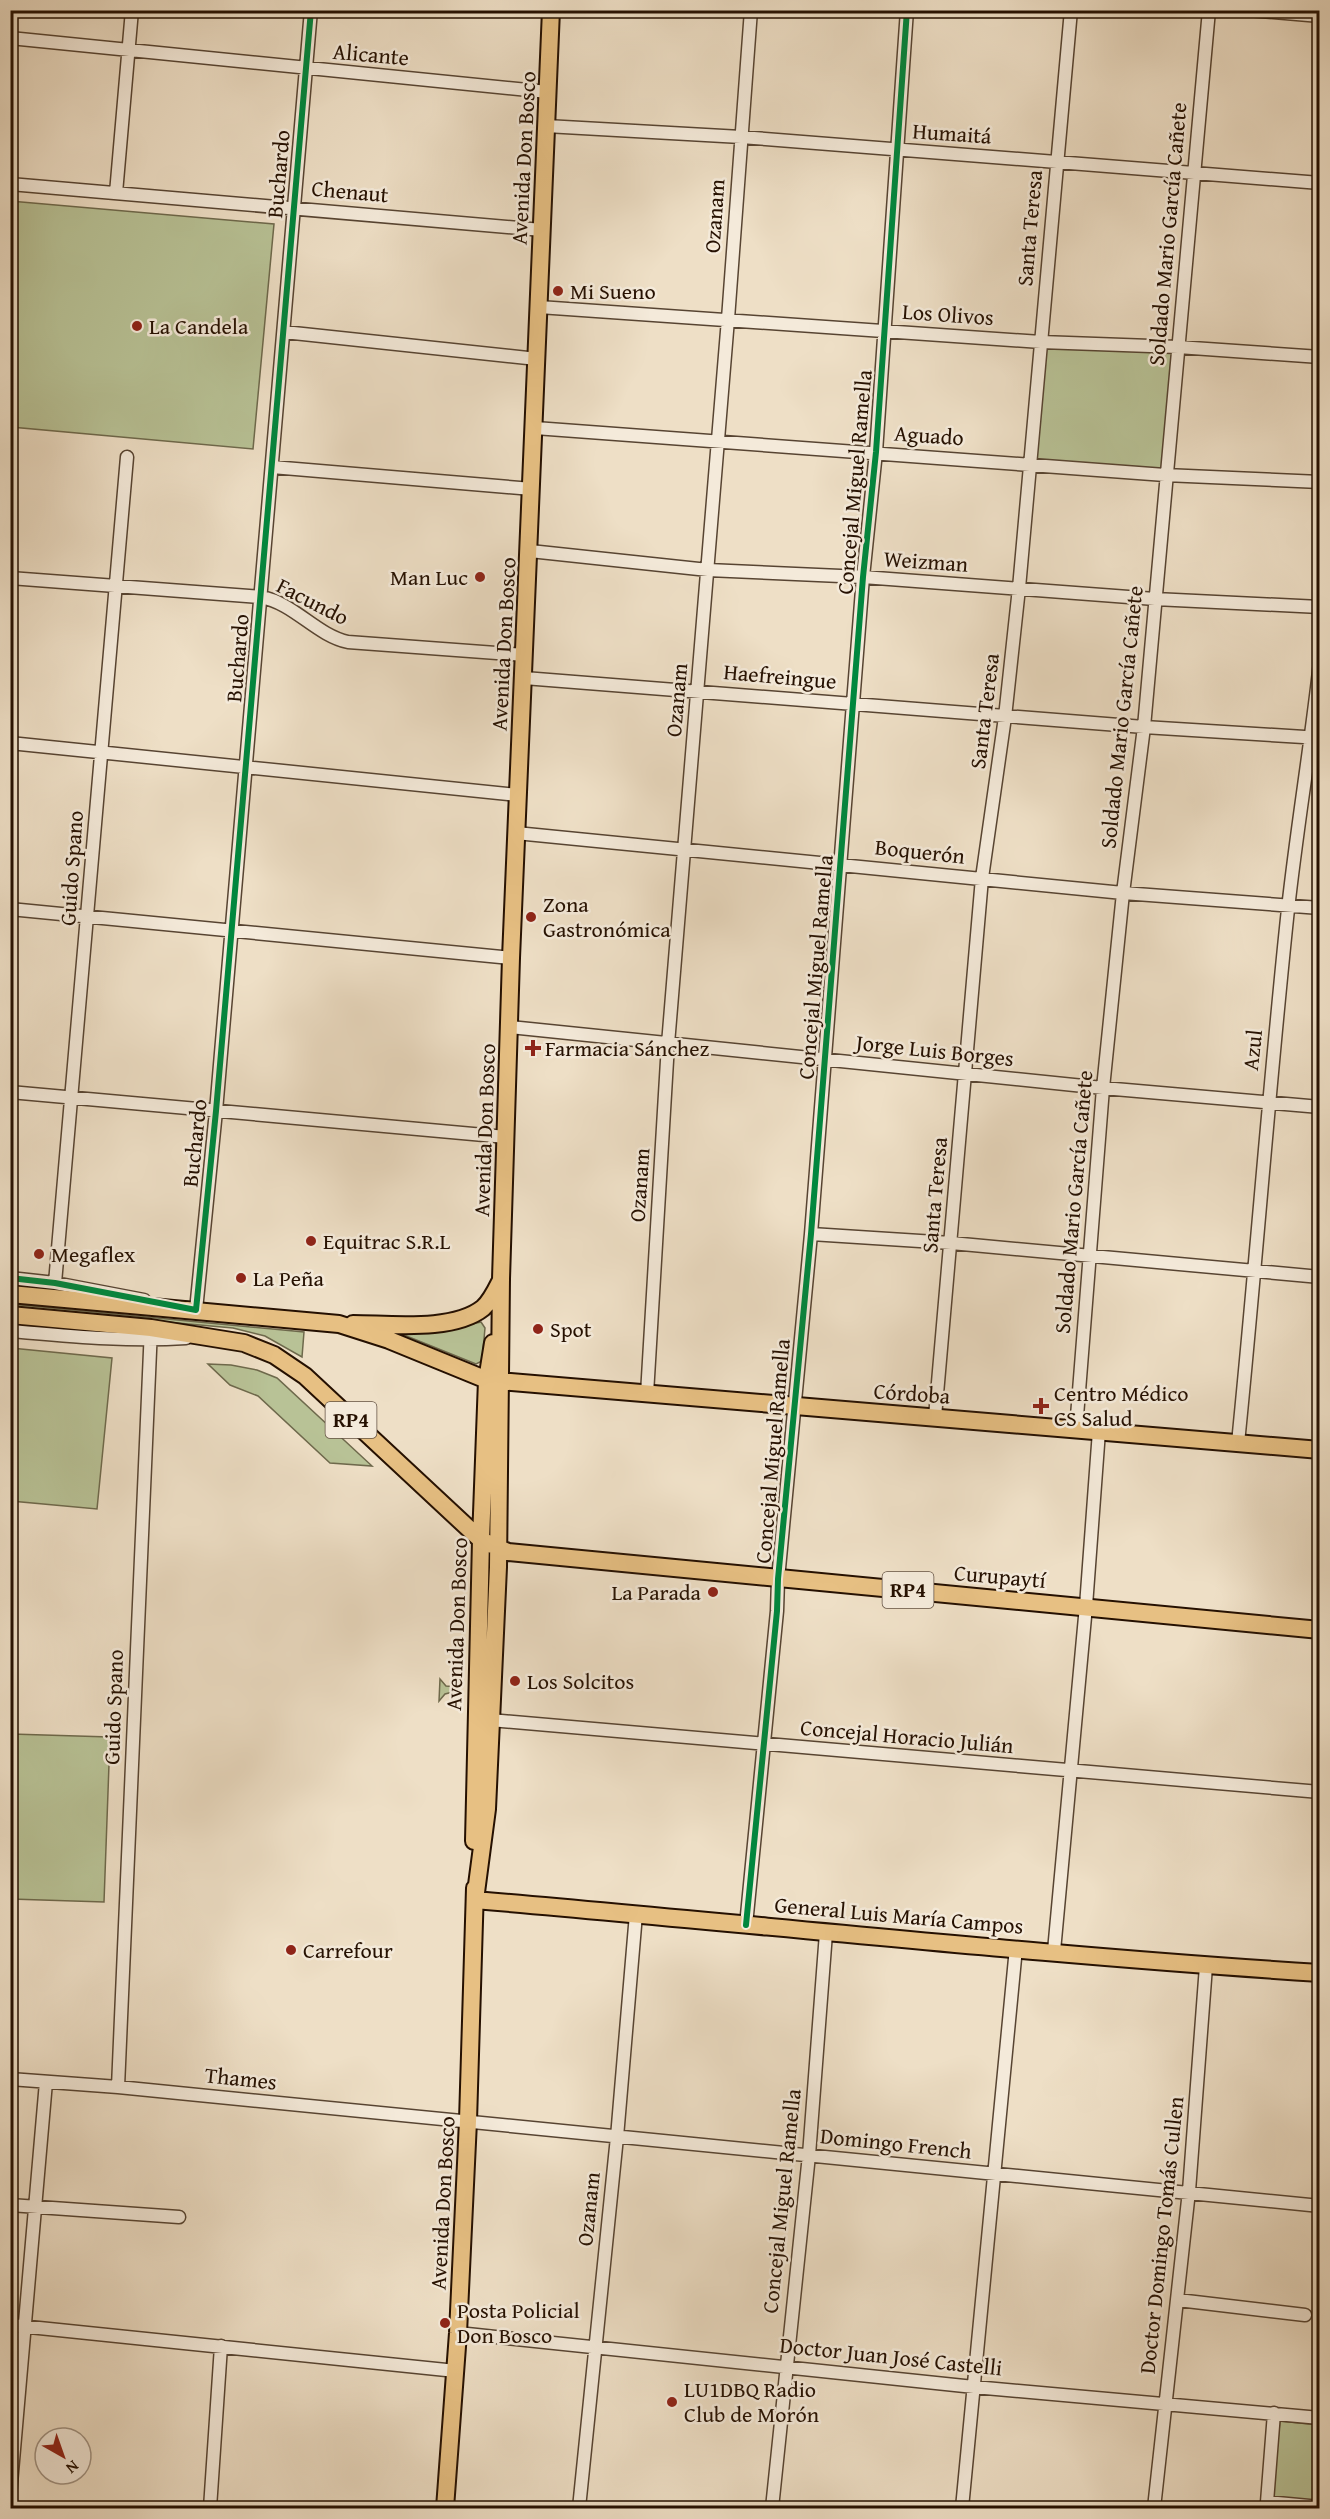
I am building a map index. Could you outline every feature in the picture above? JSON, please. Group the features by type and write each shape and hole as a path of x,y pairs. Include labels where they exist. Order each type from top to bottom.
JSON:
{"main road":[{"name":"Avenida Don Bosco","path":"445,2508 459,2333 475,1900 474,1795 481,1540 501,1279 516,833 552,10"},
{"path":"10,1294 339,1324 419,1324 459,1320 483,1307 492,1297 501,1279"},
{"name":"RP4","path":"10,1315 150,1335 202,1337 244,1343 274,1355 290,1365 481,1540 497,1549"},
{"name":"Córdoba","path":"339,1324 389,1340 494,1380 1320,1450"},
{"name":"Avenida Don Bosco","path":"475,1900 487,1809 497,1549 494,1380"},
{"name":"Curupaytí","path":"497,1549 523,1555 1086,1606 1320,1630"},
{"name":"General Luis María Campos","path":"475,1900 1206,1966 1320,1973"}],"street":[{"path":"116,193 132,10"},
{"name":"Buchardo","path":"196,1310 216,1111 311,10"},
{"name":"Ozanam","path":"647,1394 668,1044 708,570 751,10"},
{"name":"Concejal Miguel Ramella","path":"746,1925 811,1234 863,577 886,331 907,10"},
{"name":"Santa Teresa","path":"935,1417 982,878 1005,717 1019,588 1071,10"},
{"name":"Soldado Mario García Cañete","path":"1076,1429 1103,1088 1123,892 1144,727 1209,10"},
{"path":"1248,10 1320,16"},
{"name":"Alicante","path":"10,38 548,92"},
{"name":"Humaitá","path":"546,126 741,137 1320,183"},
{"name":"Chenaut","path":"10,184 542,230"},
{"name":"Los Olivos","path":"539,307 1041,342 1178,347 1320,357"},
{"path":"284,332 537,359"},
{"name":"Aguado","path":"535,428 1166,475 1320,482"},
{"name":"Guido Spano","path":"55,1282 127,457"},
{"path":"272,467 532,489"},
{"name":"Weizman","path":"530,551 708,570 863,577 1155,599 1320,607"},
{"name":"Facundo","path":"10,578 261,597 276,602 328,635 348,642 525,656"},
{"name":"Azul","path":"1238,1443 1288,906 1316,738 1320,662"},
{"name":"Haefreingue","path":"524,678 698,690 1005,717 1316,738"},
{"path":"10,743 518,795"},
{"name":"Boquerón","path":"516,833 1123,892 1320,908"},
{"path":"10,909 511,958"},
{"name":"Jorge Luis Borges","path":"510,1027 1103,1088 1320,1107"},
{"path":"10,1092 506,1137"},
{"path":"811,1234 951,1243 1255,1273 1320,1277"},
{"path":"10,1278 55,1282 196,1310"},
{"path":"10,1331 150,1335"},
{"name":"Guido Spano","path":"118,2087 150,1335"},
{"path":"1053,1951 1071,1772 1100,1431"},
{"name":"Concejal Horacio Julián","path":"490,1720 1320,1792"},
{"name":"Ozanam","path":"579,2508 617,2137 636,1914"},
{"name":"Concejal Miguel Ramella","path":"772,2508 785,2365 809,2155 826,1933"},
{"path":"962,2508 1016,1948"},
{"name":"Doctor Domingo Tomás Cullen","path":"1154,2508 1189,2191 1206,1966"},
{"name":"Thames","path":"10,2079 118,2087 468,2121"},
{"path":"10,2495 46,2082"},
{"name":"Domingo French","path":"468,2121 993,2175 1189,2191 1320,2206"},
{"path":"10,2205 180,2217"},
{"path":"1178,2300 1305,2314"},
{"path":"10,2325 456,2371"},
{"name":"Doctor Juan José Castelli","path":"459,2333 594,2349 785,2365 974,2386 1320,2418"},
{"path":"210,2508 221,2346"},
{"path":"1274,2413 1267,2502 1320,2506"}],"green space":[{"name":"La Candela","path":"10,201 274,224 253,449 11,427"},
{"path":"1041,342 1178,347 1165,475 1031,464"},
{"path":"10,1304 304,1332 302,1357 265,1336 233,1328 11,1308"},
{"path":"481,1322 485,1328 482,1361 476,1364 394,1331 441,1331"},
{"path":"11,1348 112,1358 97,1509 11,1501"},
{"path":"208,1364 231,1365 257,1370 277,1378 372,1466 330,1463 258,1396 230,1385"},
{"path":"440,1679 446,1686 457,1687 457,1691 445,1694 439,1701"},
{"path":"11,1734 110,1737 104,1902 11,1899"},
{"path":"1280,2421 1319,2425 1319,2502 1272,2497"}],"cycle path":[{"path":"10,1278 55,1283 196,1310 216,1111 311,10"},
{"path":"746,1925 811,1234 863,577 876,452 907,10"}],"place":[{"name":"Mi Sueno","path":"558,291"},
{"name":"La Candela","path":"137,326"},
{"name":"Man Luc","path":"480,577"},
{"name":"Zona Gastronómica","path":"531,917"},
{"name":"Farmacia Sánchez","path":"533,1048"},
{"name":"Equitrac S.R.L","path":"311,1241"},
{"name":"Megaflex","path":"39,1254"},
{"name":"La Peña","path":"241,1278"},
{"name":"Spot","path":"538,1329"},
{"name":"Centro Médico CS Salud","path":"1041,1406"},
{"name":"La Parada","path":"713,1592"},
{"name":"Los Solcitos","path":"515,1681"},
{"name":"Carrefour","path":"291,1950"},
{"name":"Posta Policial Don Bosco","path":"445,2323"},
{"name":"LU1DBQ Radio Club de Morón","path":"672,2402"}]}
